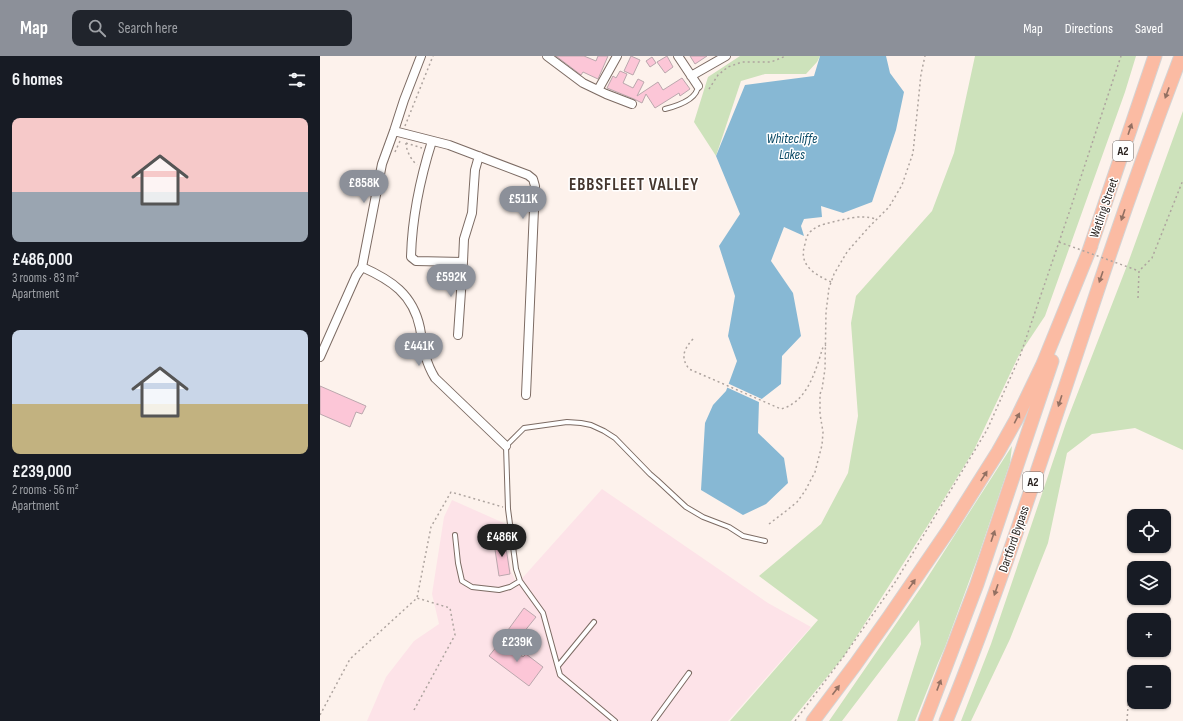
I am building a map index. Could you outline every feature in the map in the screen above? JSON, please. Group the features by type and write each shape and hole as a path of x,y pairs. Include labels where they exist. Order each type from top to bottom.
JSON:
{"highway":[{"name":"Watling Street","path":"1089,250 1155,56"},
{"name":"Watling Street","path":"1114,240 1181,56"},
{"name":"Dartford Bypass","path":"946,721 995,592 1114,240"},
{"name":"A2","path":"813,721 889,617 950,528 998,452 1016,420 1043,364 1089,250"},
{"name":"Dartford Bypass","path":"925,721 976,584 1089,250"}],"street":[{"path":"320,357 356,276 362,267 382,164 398,132 404,100 421,56"},
{"path":"547,56 583,83 632,104"},
{"path":"598,90 616,56"},
{"path":"678,56 698,86"},
{"path":"691,76 726,56"},
{"path":"398,132 449,145 479,156 528,175 534,183 526,395"},
{"path":"432,141 424,167 414,216 411,257 418,261 463,262"},
{"path":"458,335 464,239 472,212 475,170 479,156"},
{"path":"362,267 383,277 404,294 411,304 418,319 425,356 435,378 506,446"}],"lane":[{"path":"665,109 677,106 686,101 698,90 698,86"},
{"path":"615,721 560,674 543,613 520,581 516,569 511,520 508,509 506,446 524,428 567,422 591,425 615,438 650,474 686,507 704,517 729,527 743,536 765,541"},
{"path":"455,535 458,563 462,581 472,587 486,587 499,590 510,587 520,581"},
{"path":"558,666 594,622"},
{"path":"654,721 689,673"}],"path":[{"path":"394,154 398,132 433,56"},
{"path":"709,89 718,75 728,66 742,62 771,62 786,56"},
{"path":"769,524 796,502 805,491 815,472 822,445 823,432 820,414 820,394 825,369 827,303 831,282 847,252 889,207 902,185 913,154 924,56"},
{"path":"795,721 844,656 896,582 987,430 1020,356 1121,56"},
{"path":"424,167 415,163 410,156 406,143 429,150"},
{"path":"1138,298 1139,271 1152,258 1183,180"},
{"path":"831,282 813,272 804,261 802,253 808,234 818,226 860,216 877,219"},
{"path":"1059,242 1121,263 1139,271"},
{"path":"693,339 684,351 686,365 691,370 782,409 789,406 804,392 816,367 823,347 826,345"},
{"path":"320,715 350,659 417,598 431,527 451,492 508,509"},
{"path":"414,710 455,635 450,608 417,598"},
{"path":"1127,721 1128,709"}],"shaded area":[{"path":"602,489 768,603 811,627 728,721 367,721 386,677 414,641 439,624 432,594 444,517 452,500 506,524 511,571 517,584"}],"green space":[{"path":"740,56 820,56 817,62 806,74 765,74 741,81 716,156 694,122 708,77"},
{"path":"975,56 1136,56 1125,92 1045,316 1019,355 974,450 844,656 791,721 730,721 818,620 759,576 821,524 848,473 858,416 851,323 856,296 932,211 954,153"},
{"path":"1183,111 1183,450 1135,428 1092,434 1067,453 1048,543 1010,639 971,721 961,721 991,644 1066,423 1128,263"},
{"path":"1012,446 1010,463 978,557 945,647 915,721 897,721 921,644 919,620 842,721 829,721 922,586"}],"water":[{"name":"Whitecliffe Lakes","path":"820,56 886,56 890,73 904,92 896,130 872,202 843,213 821,206 822,217 804,219 801,226 804,236 784,227 771,261 793,293 801,336 782,356 781,384 759,401 758,433 784,458 788,483 766,504 743,515 701,490 705,423 713,405 726,391 737,361 728,336 735,296 719,246 740,214 716,156 745,85 814,76"}],"pier":[{"path":"727,383 764,400 761,403 726,387"}],"building":[{"path":"556,56 584,56 596,61 598,56 608,56 598,79 583,72 581,75"},
{"path":"631,56 640,60 633,75 624,71"},
{"path":"667,56 673,67 665,73 657,62"},
{"path":"690,56 707,56 695,64"},
{"path":"652,57 656,63 650,67 646,61"},
{"path":"620,71 627,74 623,83 633,88 638,79 644,82 637,96 658,82 663,90 682,78 690,89 680,96 679,93 655,108 646,94 642,103 607,88 613,76 616,78"},
{"path":"320,386 366,406 362,414 356,412 350,427 320,414"},
{"path":"505,541 510,574 499,576 494,543"},
{"path":"524,608 536,617 519,638 508,630"},
{"path":"501,641 523,657 526,654 543,667 529,686 489,656"}],"district":[{"name":"EBBSFLEET VALLEY","path":"634,185"}]}
